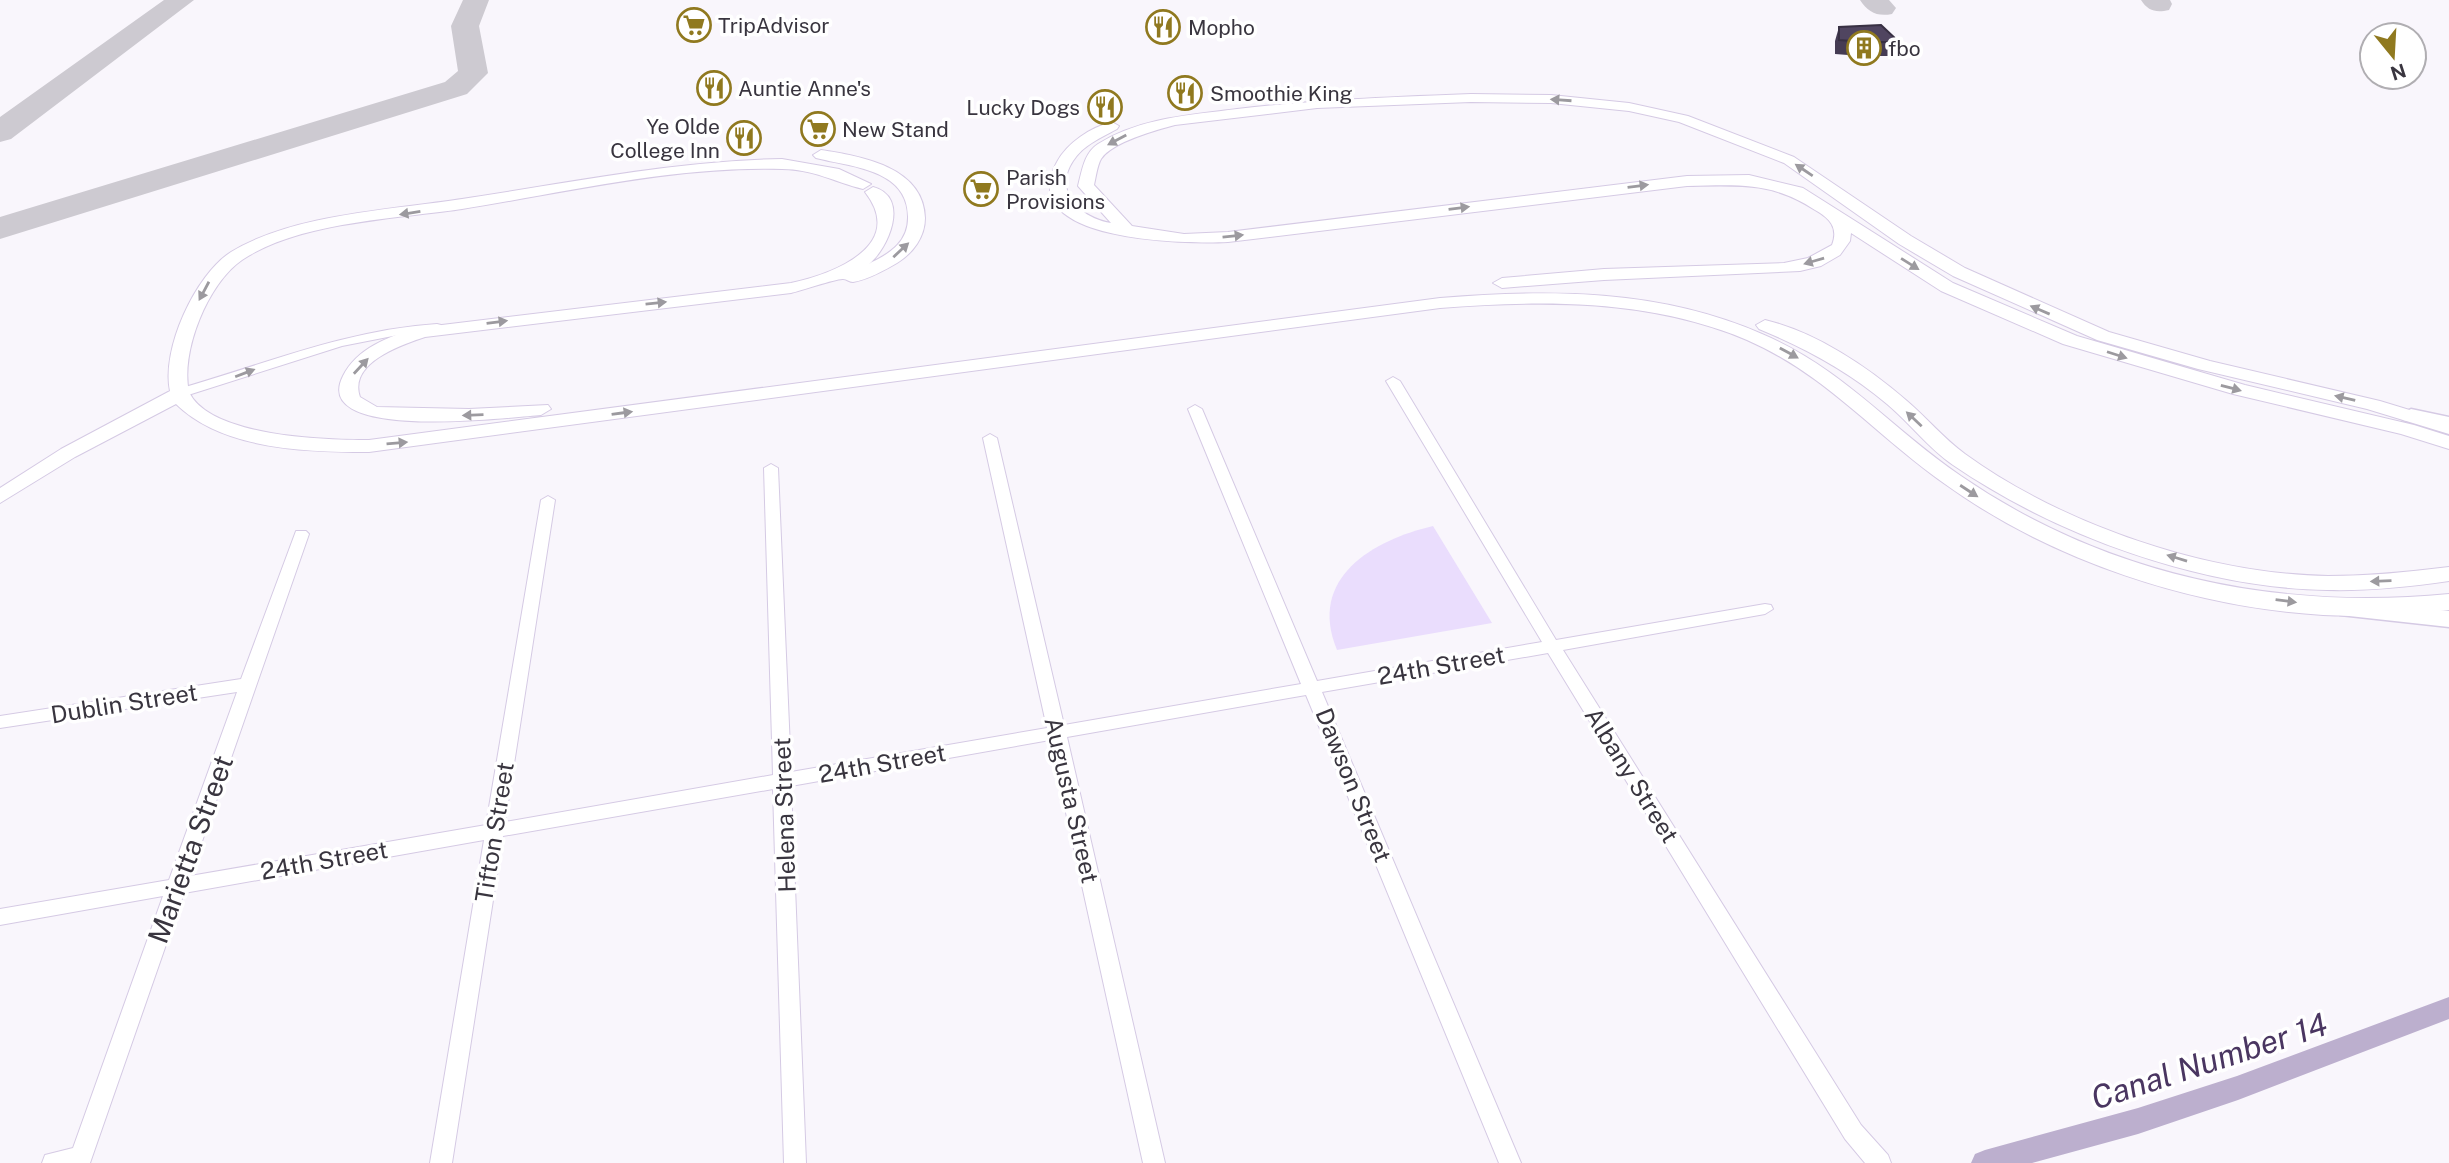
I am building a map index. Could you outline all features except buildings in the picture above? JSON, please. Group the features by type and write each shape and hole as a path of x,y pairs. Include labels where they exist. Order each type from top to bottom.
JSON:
{"main road":[{"path":"1127,230 1086,186 1091,160 1102,148 1148,127 1317,104 1494,98 1551,99 1629,107 1683,119 1779,155 1905,240 1959,272 2103,336 2205,365 2449,423"},
{"path":"1252,111 1230,106 1152,114 1117,124 1076,148 1061,165 1057,180 1062,198 1076,215 1090,223 1165,237 1209,239 1704,179 1749,180 1797,191 1947,286 1991,308 2070,340 2240,390 2407,429 2449,443"},
{"path":"1833,212 1842,223 1843,239 1837,250 1816,261 1754,269 1535,280 521,412 395,415 363,409 348,396 348,386 355,370 372,354 412,335 446,328 824,284 879,266 901,252 911,241 917,214 912,197 895,177 869,165 828,156 769,153 715,158 279,237 237,256 205,286 193,314 178,364 180,393 195,411 234,429 295,442 369,446 1440,303 1522,296 1588,298 1683,314 1730,328 1779,348 1847,392 1955,482 2034,530 2088,553 2148,575 2248,597 2449,619"},
{"path":"438,208 650,175 747,165 802,166 838,173 868,188 883,206 885,225 874,249 845,272 814,283 744,293"},
{"path":"1450,291 1524,285 1582,287 1693,303 1769,326 1837,360 1870,382 1957,457 2022,498 2128,542 2205,566 2314,581 2396,581 2449,573"},
{"path":"0,486 42,453 84,429 148,400 180,393"},
{"path":"0,497 68,453 158,408 180,393"},
{"path":"2412,415 2449,428"},
{"path":"2349,609 2449,602"}],"street":[{"path":"180,393 356,336 394,329 446,328"},
{"name":"Albany Street","path":"1393,381 1552,646 1853,1132 1881,1163"},
{"name":"Dawson Street","path":"1195,409 1510,1163"},
{"name":"Augusta Street","path":"990,438 1154,1163"},
{"name":"Helena Street","path":"771,468 795,1163"},
{"name":"Tifton Street","path":"441,1163 548,500"},
{"name":"Marietta Street","path":"80,1160 301,534"},
{"name":"24th Street","path":"0,917 1765,608"},
{"name":"Dublin Street","path":"0,722 248,684"},
{"path":"52,1163 80,1160"}],"shaded area":[{"path":"1433,526 1492,623 1337,650 1330,625 1331,602 1338,583 1351,566 1388,541"}],"waterway":[{"name":"Canal Number 14","path":"1985,1163 2138,1121 2238,1088 2449,1008"}],"taxiway":[{"path":"0,132 181,0"},
{"path":"0,228 456,88 473,73 465,26 476,0"},
{"path":"1873,0 1882,8"},
{"path":"2154,0 2159,4"}],"place":[{"name":"TripAdvisor","path":"694,25"},
{"name":"Mopho","path":"1163,27"},
{"name":"fbo","path":"1864,48"},
{"name":"Auntie Anne's","path":"714,88"},
{"name":"Smoothie King","path":"1185,93"},
{"name":"Lucky Dogs","path":"1105,107"},
{"name":"New Stand","path":"818,129"},
{"name":"Ye Olde College Inn","path":"744,138"},
{"name":"Parish Provisions","path":"981,189"}]}
